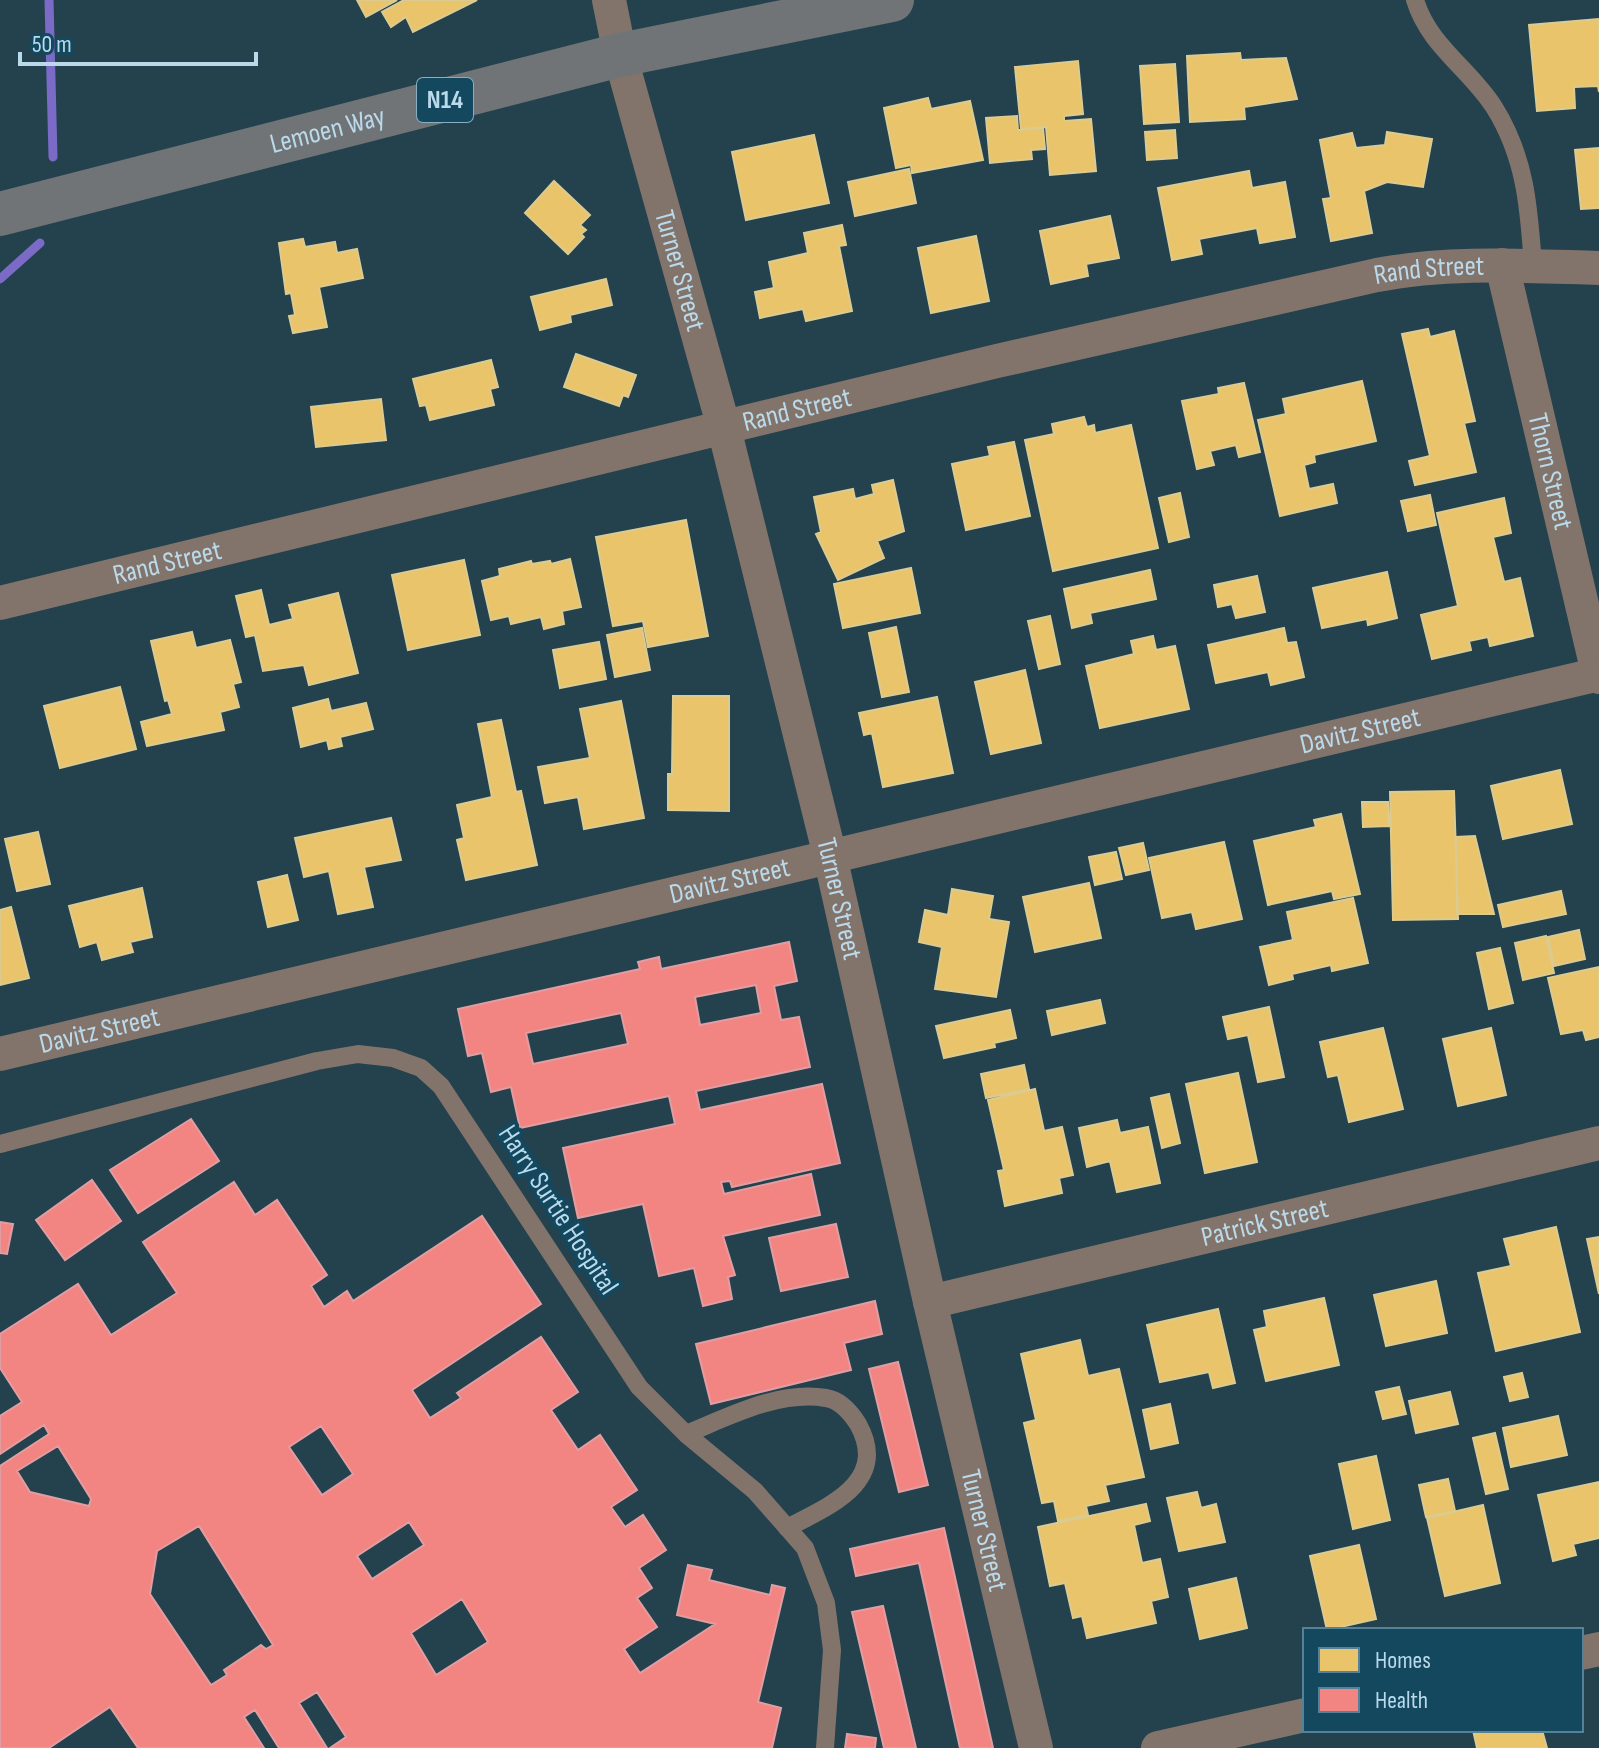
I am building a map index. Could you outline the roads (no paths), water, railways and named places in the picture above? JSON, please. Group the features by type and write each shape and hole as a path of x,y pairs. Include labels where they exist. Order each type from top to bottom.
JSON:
{"highway":[{"name":"Lemoen Way","path":"0,214 620,55 892,0"}],"street":[{"name":"Turner Street","path":"609,0 620,55 724,428 830,856 930,1302 1036,1748"},
{"name":"Thorn Street","path":"1518,266 1599,675"},
{"name":"Rand Street","path":"0,603 1012,357 1377,275 1433,268 1599,268"},
{"name":"Davitz Street","path":"0,1054 1599,675"},
{"name":"Patrick Street","path":"930,1302 1599,1143"},
{"path":"1158,1748 1303,1715"}],"lane":[{"path":"1415,0 1423,25 1494,108 1527,182 1518,266"},
{"name":"Harry Surtie Hospital","path":"0,1144 317,1061 358,1054 407,1062 421,1068 441,1086 462,1113 639,1387 686,1434 755,1491 805,1548 826,1603 832,1650 825,1748"},
{"path":"686,1434 750,1409 792,1398 829,1398 849,1410 868,1453 864,1472 850,1492 787,1528"}],"waterway":[{"path":"49,0 53,157"},
{"path":"0,279 40,243"}]}
